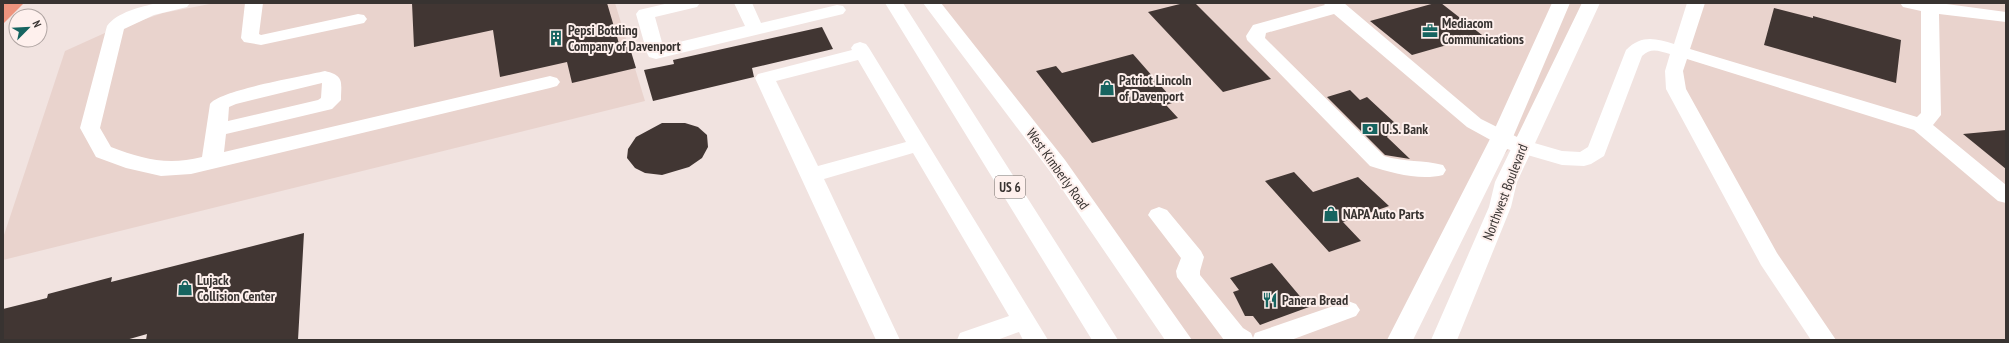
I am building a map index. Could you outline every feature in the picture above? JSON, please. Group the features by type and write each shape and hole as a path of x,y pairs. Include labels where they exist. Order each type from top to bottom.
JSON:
{"main road":[{"name":"US 6","path":"894,3 1105,340"},
{"name":"West Kimberly Road","path":"932,3 1057,165 1179,340"},
{"name":"Northwest Boulevard","path":"1400,340 1502,137 1561,3"},
{"name":"Northwest Boulevard","path":"1444,340 1500,207 1506,182 1591,3"}],"street":[{"path":"181,3 149,11 126,20 116,26 90,128 103,152 133,163 161,169 191,167 550,82"},
{"path":"254,3 250,38 261,40 358,20"},
{"path":"691,3 645,14 656,53 837,10"},
{"path":"743,3 756,29"},
{"path":"1696,3 1674,71 1676,89 1769,260 1824,340"},
{"path":"1909,3 2002,17"},
{"path":"1950,3 2002,17"},
{"path":"1436,170 1396,167 1377,161 1256,40 1255,36 1259,29 1300,18 1335,5 1459,112 1474,123 1523,146 1562,158 1584,159 1597,151 1633,54 1641,46 1656,44 1680,50 1921,125 2006,196"},
{"path":"1921,125 1932,114 1930,6"},
{"path":"888,340 812,175 765,78 861,50 1030,330 970,340"},
{"path":"212,162 216,130 220,104 230,99 325,77 332,80 331,100 325,105 216,130"},
{"path":"812,175 919,145"},
{"path":"1159,215 1193,257 1188,270 1188,277 1234,336 1242,340"},
{"path":"1264,340 1348,310"}],"shaded area":[{"path":"3,3 24,3 19,8 8,8 8,19 3,24"},
{"path":"215,3 615,3 645,101 3,260 3,238 65,51 107,32 163,13"},
{"path":"932,3 1582,3 1562,48 1514,144 1478,183 1400,340 1179,340"},
{"path":"1696,3 2006,3 2006,340 1824,340 1682,100 1680,50"}],"building":[{"name":"Pepsi Bottling Company of Davenport","path":"412,3 607,3 620,47 629,45 636,68 572,83 567,62 500,77 493,30 414,47"},
{"name":"Patriot Lincoln of Davenport","path":"1184,3 1195,3 1271,79 1223,92 1148,12"},
{"name":"Mediacom Communications","path":"1435,3 1441,3 1482,35 1412,55 1370,21"},
{"path":"1774,8 1813,18 1813,16 1901,40 1896,83 1764,45"},
{"path":"822,27 833,49 752,68 754,77 653,101 644,70 674,64 673,60"},
{"name":"Patriot Lincoln of Davenport","path":"1133,54 1175,102 1166,105 1178,118 1092,143 1036,71 1056,66 1062,73"},
{"name":"U.S. Bank","path":"1350,90 1360,100 1367,97 1395,123 1387,137 1410,159 1385,155 1327,97"},
{"path":"662,123 685,123 698,127 707,135 708,147 702,158 689,167 662,175 645,173 635,168 627,158 628,149 636,137"},
{"path":"2006,130 2006,169 1963,134"},
{"name":"NAPA Auto Parts","path":"1294,172 1313,192 1358,177 1389,206 1343,222 1361,241 1329,252 1265,181"},
{"name":"Lujack Collision Center","path":"304,233 298,340 146,340 147,334 126,340 3,340 3,309 47,298 48,294 112,277 111,282"},
{"name":"Panera Bread","path":"1272,263 1309,307 1260,325 1253,316 1245,316 1233,292 1239,290 1230,278"}],"place":[{"name":"Mediacom Communications","path":"1430,31"},
{"name":"Pepsi Bottling Company of Davenport","path":"556,38"},
{"name":"Patriot Lincoln of Davenport","path":"1107,88"},
{"name":"U.S. Bank","path":"1370,129"},
{"name":"NAPA Auto Parts","path":"1331,214"},
{"name":"Lujack Collision Center","path":"185,288"},
{"name":"Panera Bread","path":"1270,300"}]}
